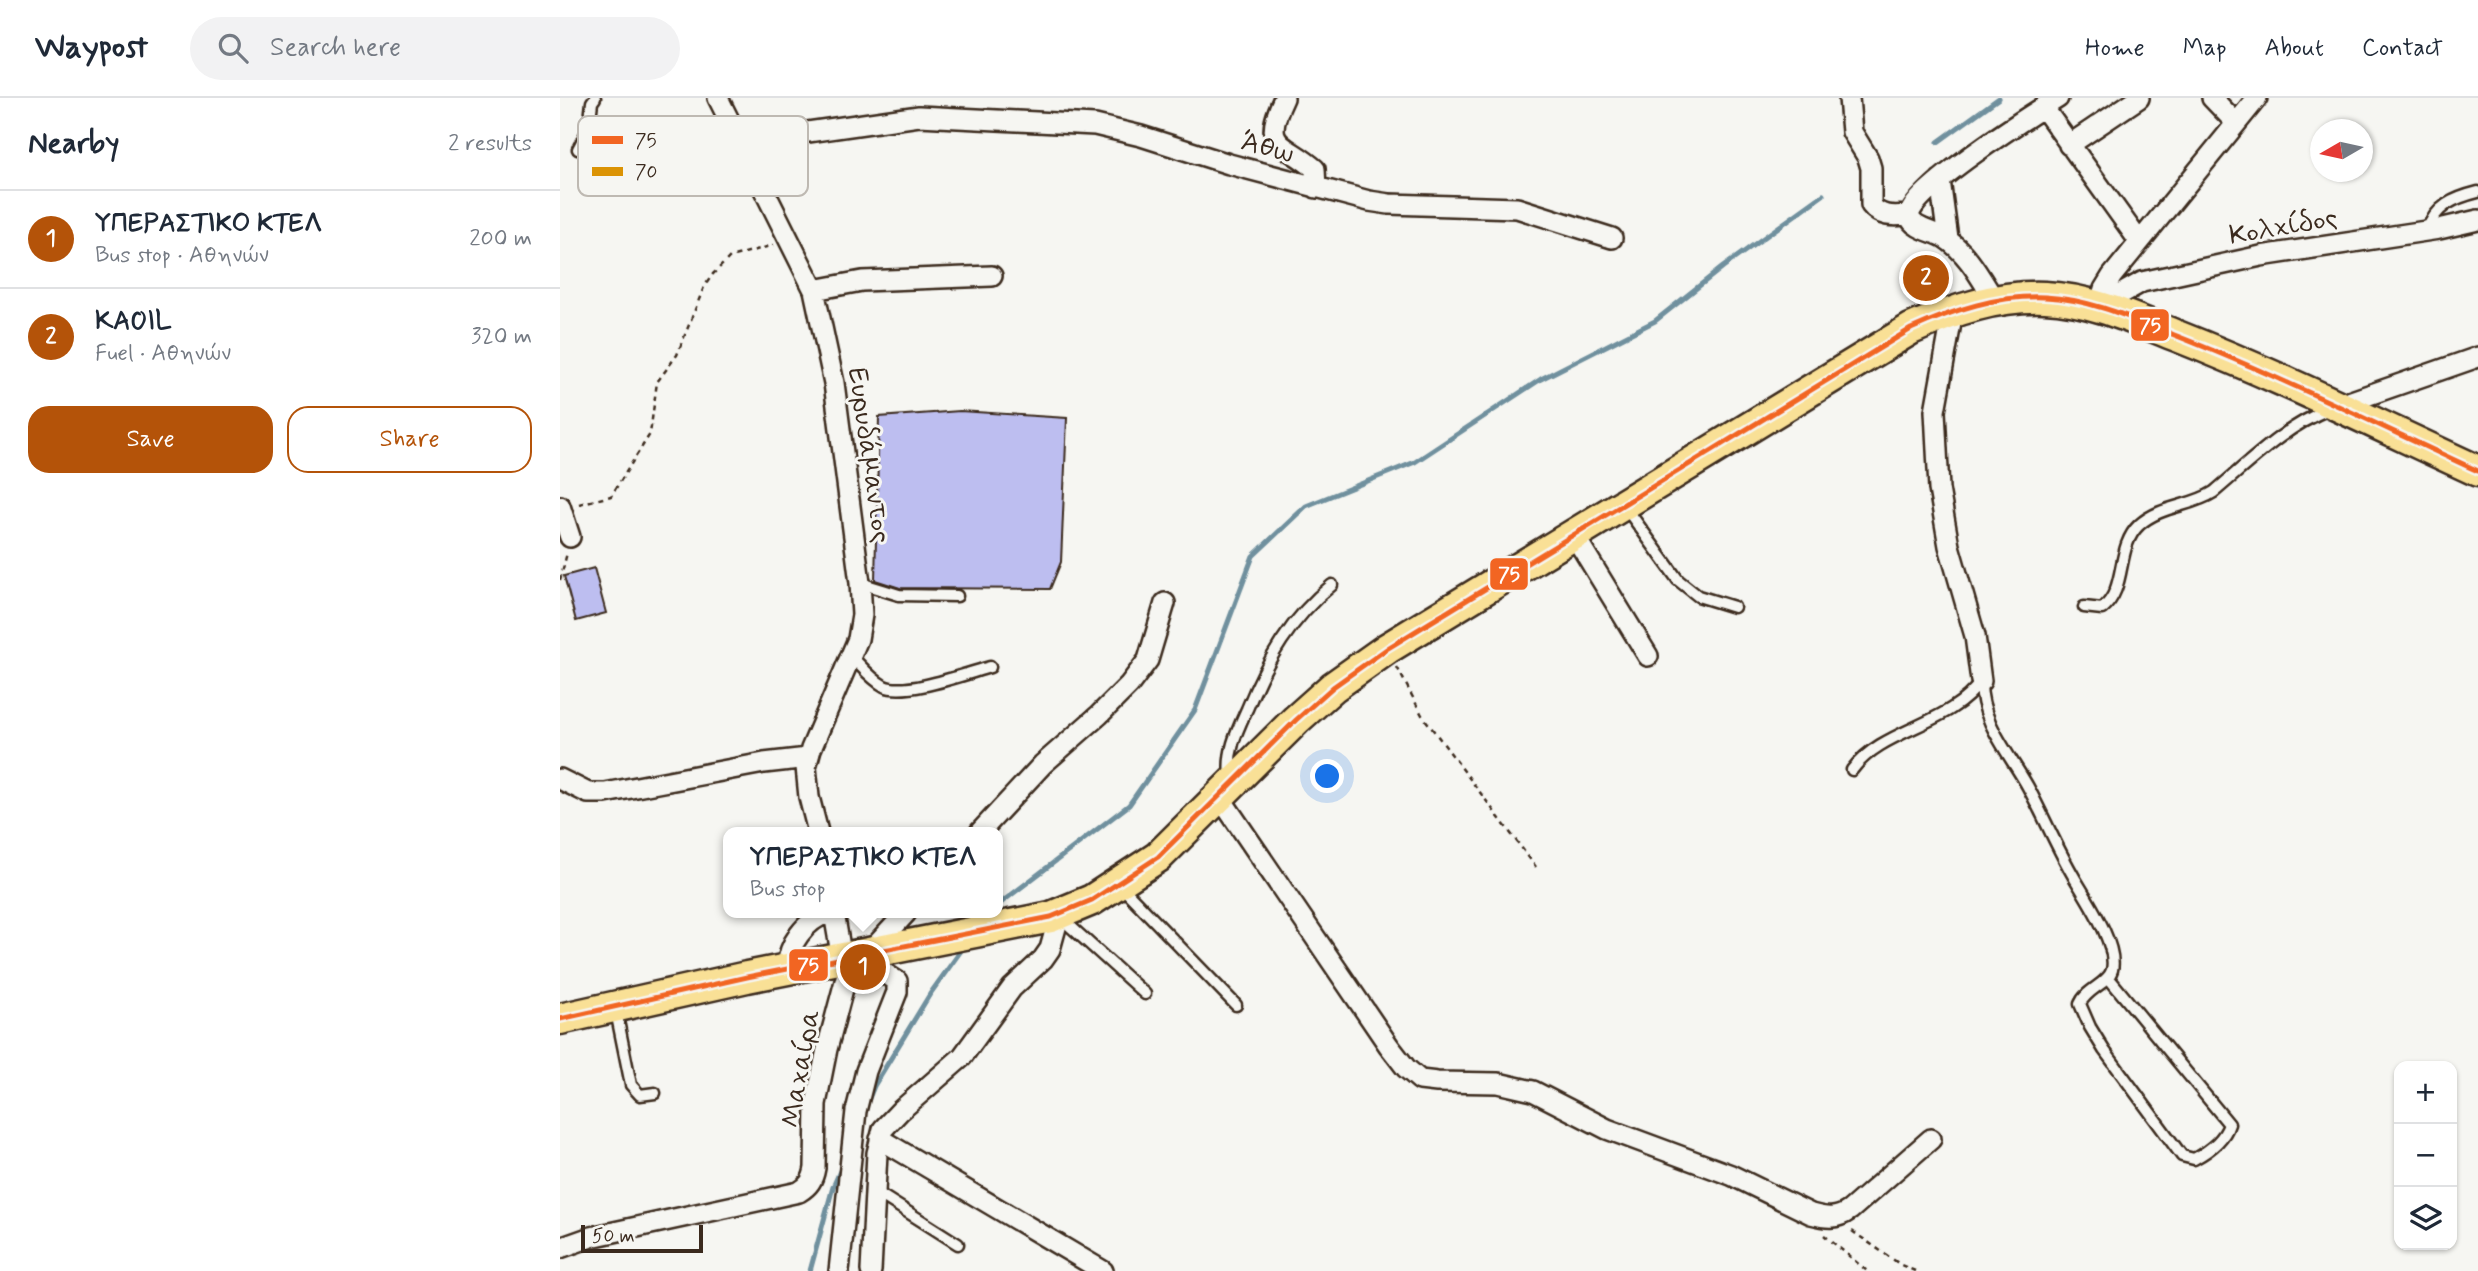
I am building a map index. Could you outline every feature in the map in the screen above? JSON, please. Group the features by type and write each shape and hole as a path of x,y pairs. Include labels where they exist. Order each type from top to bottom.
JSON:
{"main road":[{"path":"560,1019 788,969 851,962 912,945 1057,916 1084,904 1158,857 1316,701 1388,648 1911,329 1953,312 1995,301 2044,297 2072,299 2105,308 2215,351 2478,471"}],"street":[{"name":"Ευρυδάμαντος","path":"718,98 727,116"},
{"path":"1284,98 1272,130 1280,144 1315,169 1316,188"},
{"path":"1849,98 1852,132 1871,168 1871,205 1884,215 1909,215"},
{"path":"2070,145 2139,98"},
{"path":"2212,98 2236,123"},
{"path":"2105,308 2107,284 2257,98"},
{"path":"1909,215 1916,201 1940,180 2050,103 2070,145 2139,241"},
{"name":"Άθω","path":"808,131 919,116 1082,124 1140,136 1316,188 1389,204 1517,208 1612,238"},
{"path":"1940,180 1948,239"},
{"name":"Ευρυδάμαντος","path":"768,196 814,290 834,383 860,583 861,626 852,657 808,758 807,787 817,827"},
{"path":"1909,215 1916,225 1948,239 1969,262 1995,301"},
{"name":"Κολχίδος","path":"2105,308 2142,282 2261,256 2427,231 2478,220"},
{"path":"814,290 862,281 992,276"},
{"path":"1953,312 1935,411 1939,489 1949,546 1976,636 1981,681"},
{"path":"2337,406 2478,357"},
{"path":"561,507 570,537"},
{"path":"1574,535 1648,656"},
{"path":"985,827 1044,764 1129,685 1148,660 1165,603"},
{"path":"560,779 587,793 605,793 764,763 808,758"},
{"path":"1225,790 1389,1046 1416,1078 1428,1082 1479,1082 1522,1087 1547,1097 1606,1129 1731,1175 1805,1212 1823,1217 1836,1218 1850,1210 1931,1139"},
{"path":"871,1271 880,1139 889,1121 961,1057 1012,988 1043,959 1049,949 1057,916"},
{"path":"788,969 787,956 792,945 812,922 821,918"},
{"path":"834,918 851,962"},
{"path":"851,962 899,918"},
{"path":"839,1271 856,1111 866,1071 897,992 897,981 887,974 851,962"},
{"name":"Μαχαίρα","path":"560,1248 591,1237 799,1192 807,1187 815,1168 816,1104 832,1025 851,962"},
{"path":"880,1139 1103,1271"}],"lane":[{"path":"590,116 595,98"},
{"path":"2427,231 2440,208 2455,199 2478,192"},
{"path":"2084,607 2102,609 2110,602 2120,575 2127,542 2137,527 2170,508 2203,499 2274,439 2337,406"},
{"path":"1623,505 1678,580 1698,596 1734,607"},
{"path":"860,583 899,595 957,596"},
{"path":"1225,790 1232,742 1264,668 1284,635 1332,584"},
{"path":"852,657 874,680 896,690 918,687 989,667"},
{"path":"1852,770 1858,762 1879,747 1966,699 1981,681"},
{"path":"1981,681 1983,706 1990,722 2103,928 2112,963 2108,977 2083,996 2080,1004 2084,1014 2104,1049 2182,1156 2194,1159 2220,1140 2229,1124 2108,977"},
{"path":"1119,884 1236,1005"},
{"path":"1057,916 1144,995"},
{"path":"615,1005 631,1085 640,1095 655,1093"},
{"path":"875,1192 958,1244"}],"path":[{"path":"561,507 611,496 638,455 650,434 657,382 677,355 704,287 721,264 730,257 791,242"},
{"path":"560,580 570,537"},
{"path":"1388,648 1422,715 1536,867"},
{"path":"1805,1212 1830,1240 1867,1271"},
{"path":"1836,1218 1901,1265 1915,1271"}],"building":[{"path":"1933,279 1942,293 1927,302 1918,287"},
{"path":"960,411 1067,418 1061,562 1050,589 900,588 875,580 879,417"},
{"path":"594,568 606,613 576,621 564,576"}],"waterway":[{"path":"1938,142 1999,98"},
{"path":"1003,901 1129,805 1195,710 1253,556 1306,506 1415,462 1541,379 1655,321 1723,267 1823,195"},
{"path":"867,1103 874,1086 930,994 965,945"},
{"path":"810,1271 833,1187 843,1164"}],"transit line":[{"name":"75","path":"560,1019 747,977 1051,917 1092,900 1158,857 1296,720 1333,687 1388,648 1911,329 1976,305 2010,298 2045,297 2112,311 2253,368 2478,471"}],"place":[{"name":"KAOIL","path":"1926,278"},
{"name":"ΥΠΕΡΑΣΤΙΚΟ ΚΤΕΛ","path":"863,967"}]}
